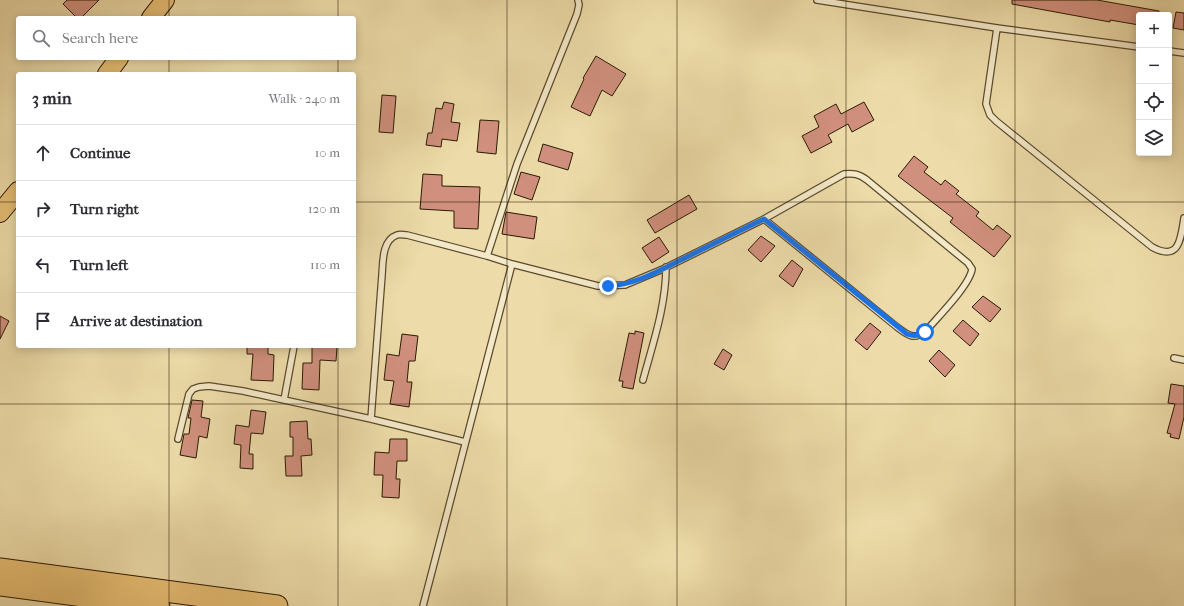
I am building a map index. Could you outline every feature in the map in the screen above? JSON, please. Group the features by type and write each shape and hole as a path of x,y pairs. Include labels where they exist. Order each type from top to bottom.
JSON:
{"highway":[{"path":"0,568 277,606"},
{"path":"0,585 159,606"}],"main road":[{"path":"153,16 165,0"},
{"path":"109,72 118,60"}],"lane":[{"path":"487,256 517,164 577,14 579,5 578,0"},
{"path":"817,0 997,28 1136,47"},
{"path":"997,28 986,104 990,115 996,122 1152,247 1161,252 1169,252 1177,248 1181,241 1184,218"},
{"path":"1172,51 1184,53"},
{"path":"371,419 385,253 388,243 392,238 398,235 407,235 583,283 598,286 625,285 666,267 764,219 844,174 853,173 860,175 968,263 972,269 972,273 961,290 925,332 920,336 913,336 897,327 764,219"},
{"path":"423,606 512,264"},
{"path":"643,380 662,305 666,284 666,267"},
{"path":"284,400 294,348"},
{"path":"1174,358 1184,360"},
{"path":"178,439 189,394 193,389 209,386 236,390 371,419 465,442"}],"building":[{"path":"67,0 99,0 83,16 75,16 63,4"},
{"path":"1012,0 1097,0 1159,11 1136,12 1136,24 1110,20 1110,22 1012,4"},
{"path":"1176,12 1184,13 1184,30 1173,28"},
{"path":"596,56 626,74 612,96 602,90 590,116 571,107 584,79 583,78"},
{"path":"382,95 396,96 393,133 379,132"},
{"path":"444,102 454,104 451,122 460,123 457,141 442,139 441,147 426,145 428,133 432,133 436,108 442,109"},
{"path":"864,102 874,120 852,132 848,124 828,135 832,142 811,153 802,136 819,127 814,116 836,104 841,114"},
{"path":"480,120 499,121 496,154 477,152"},
{"path":"543,144 573,153 568,170 538,161"},
{"path":"914,156 928,167 924,172 941,185 945,180 959,191 956,194 979,212 976,216 993,230 997,225 1011,236 994,257 950,222 953,218 898,176"},
{"path":"521,172 540,177 532,200 514,194"},
{"path":"423,174 442,175 442,186 480,187 478,229 454,228 454,211 420,209"},
{"path":"689,195 697,209 655,233 647,220"},
{"path":"506,212 537,217 534,239 502,234"},
{"path":"761,236 775,246 761,262 748,250"},
{"path":"659,237 669,252 652,263 642,248"},
{"path":"792,260 803,269 793,287 779,276"},
{"path":"983,296 1001,309 990,322 972,307"},
{"path":"0,316 9,321 0,339"},
{"path":"963,320 979,334 970,346 953,331"},
{"path":"870,323 881,332 867,350 855,340"},
{"path":"635,331 644,333 633,389 622,387 623,381 619,381 629,333 635,334"},
{"path":"402,334 418,336 415,361 409,361 407,382 412,382 409,407 390,404 394,381 384,380 387,354 399,356"},
{"path":"247,348 268,348 268,354 274,355 273,381 251,380 253,354 247,354"},
{"path":"312,348 337,348 336,361 320,360 319,390 302,389 303,363 312,363"},
{"path":"723,349 732,355 724,370 714,364"},
{"path":"939,350 955,365 945,377 929,361"},
{"path":"1171,384 1184,386 1184,417 1179,439 1170,437 1171,434 1167,433 1175,404 1168,403"},
{"path":"192,400 203,401 201,417 210,419 207,438 199,436 196,458 180,455 184,434 189,434 191,418 188,418"},
{"path":"251,410 266,412 263,434 251,433 249,454 253,454 253,469 240,468 241,445 234,444 236,425 249,427"},
{"path":"307,421 308,439 311,439 312,455 301,456 302,476 286,476 285,456 293,456 293,437 290,437 290,422"},
{"path":"390,439 407,439 407,461 397,461 396,479 400,479 399,498 382,497 383,475 374,475 375,452 389,453"}],"route":[{"path":"608,286 625,285 636,281 764,219 897,327 913,336 920,336 925,332"}]}
